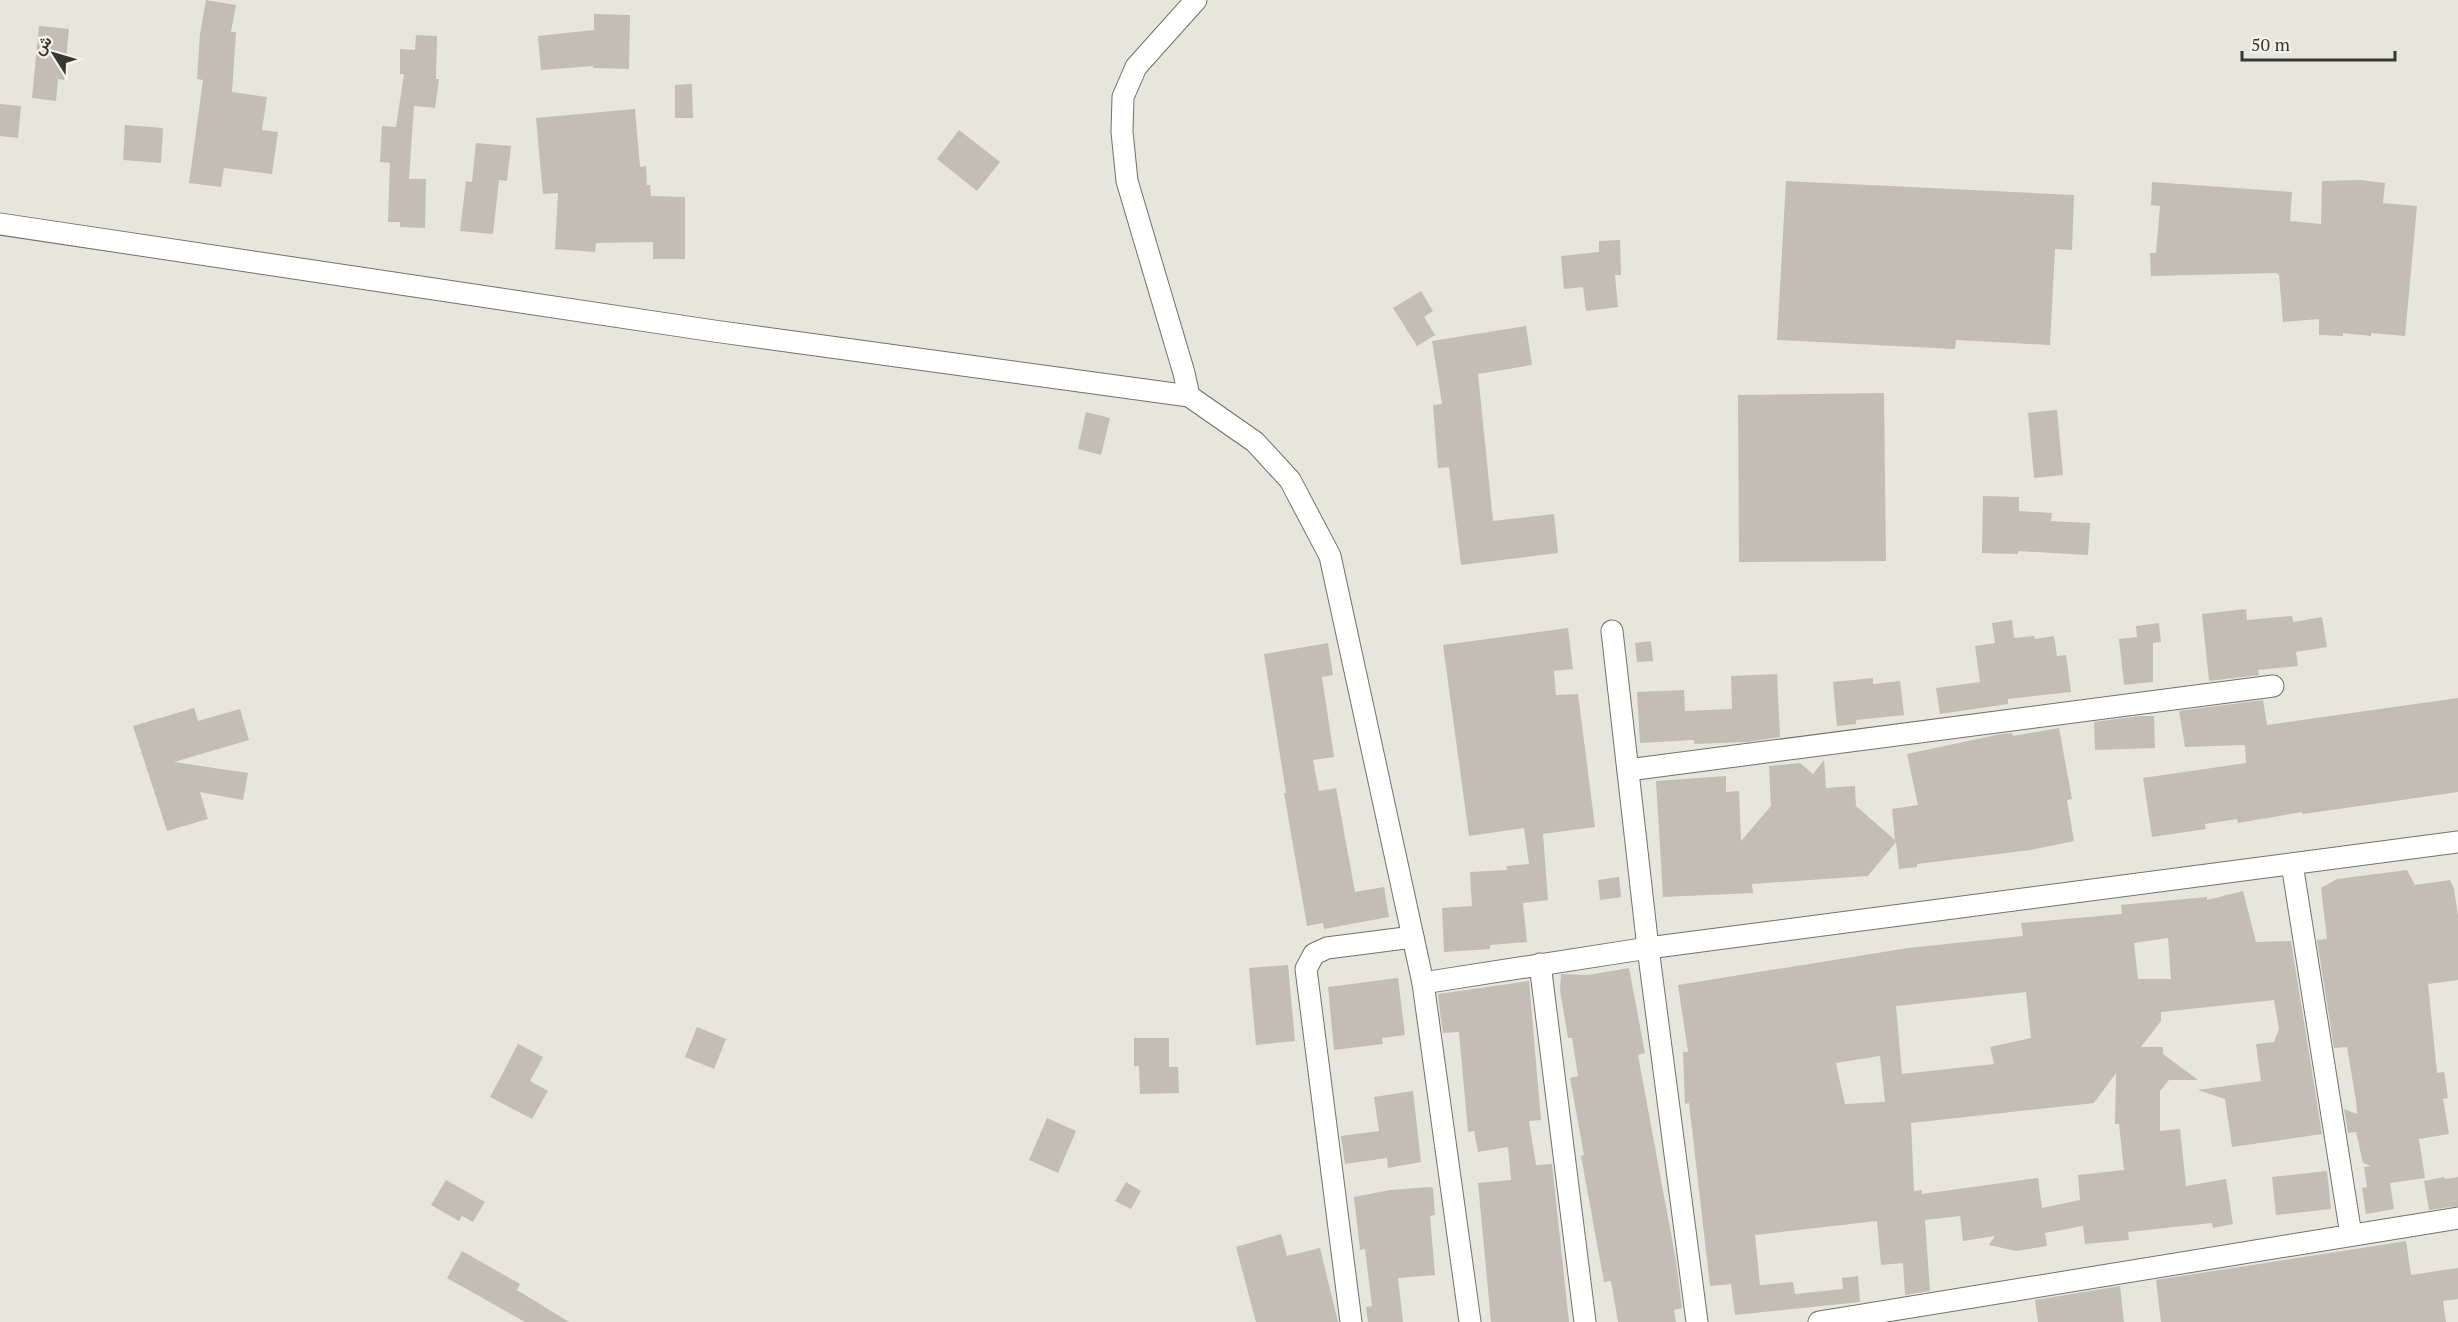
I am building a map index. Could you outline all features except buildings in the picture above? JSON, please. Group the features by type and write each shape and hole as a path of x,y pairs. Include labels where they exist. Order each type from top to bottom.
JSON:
{"street":[{"path":"1188,396 1184,373 1127,182 1122,132 1123,97 1136,67 1196,0"},
{"path":"0,224 714,332 1188,396 1254,442 1290,480 1330,556 1423,983 1470,1322"},
{"path":"1612,631 1648,948 1697,1322"},
{"path":"1628,770 2273,686"},
{"path":"1423,983 1648,948 2458,842"},
{"path":"2292,864 2351,1235"},
{"path":"1351,1322 1306,969 1314,954 1327,948 1413,937"},
{"path":"1540,964 1585,1322"},
{"path":"1819,1322 2458,1218"}]}
